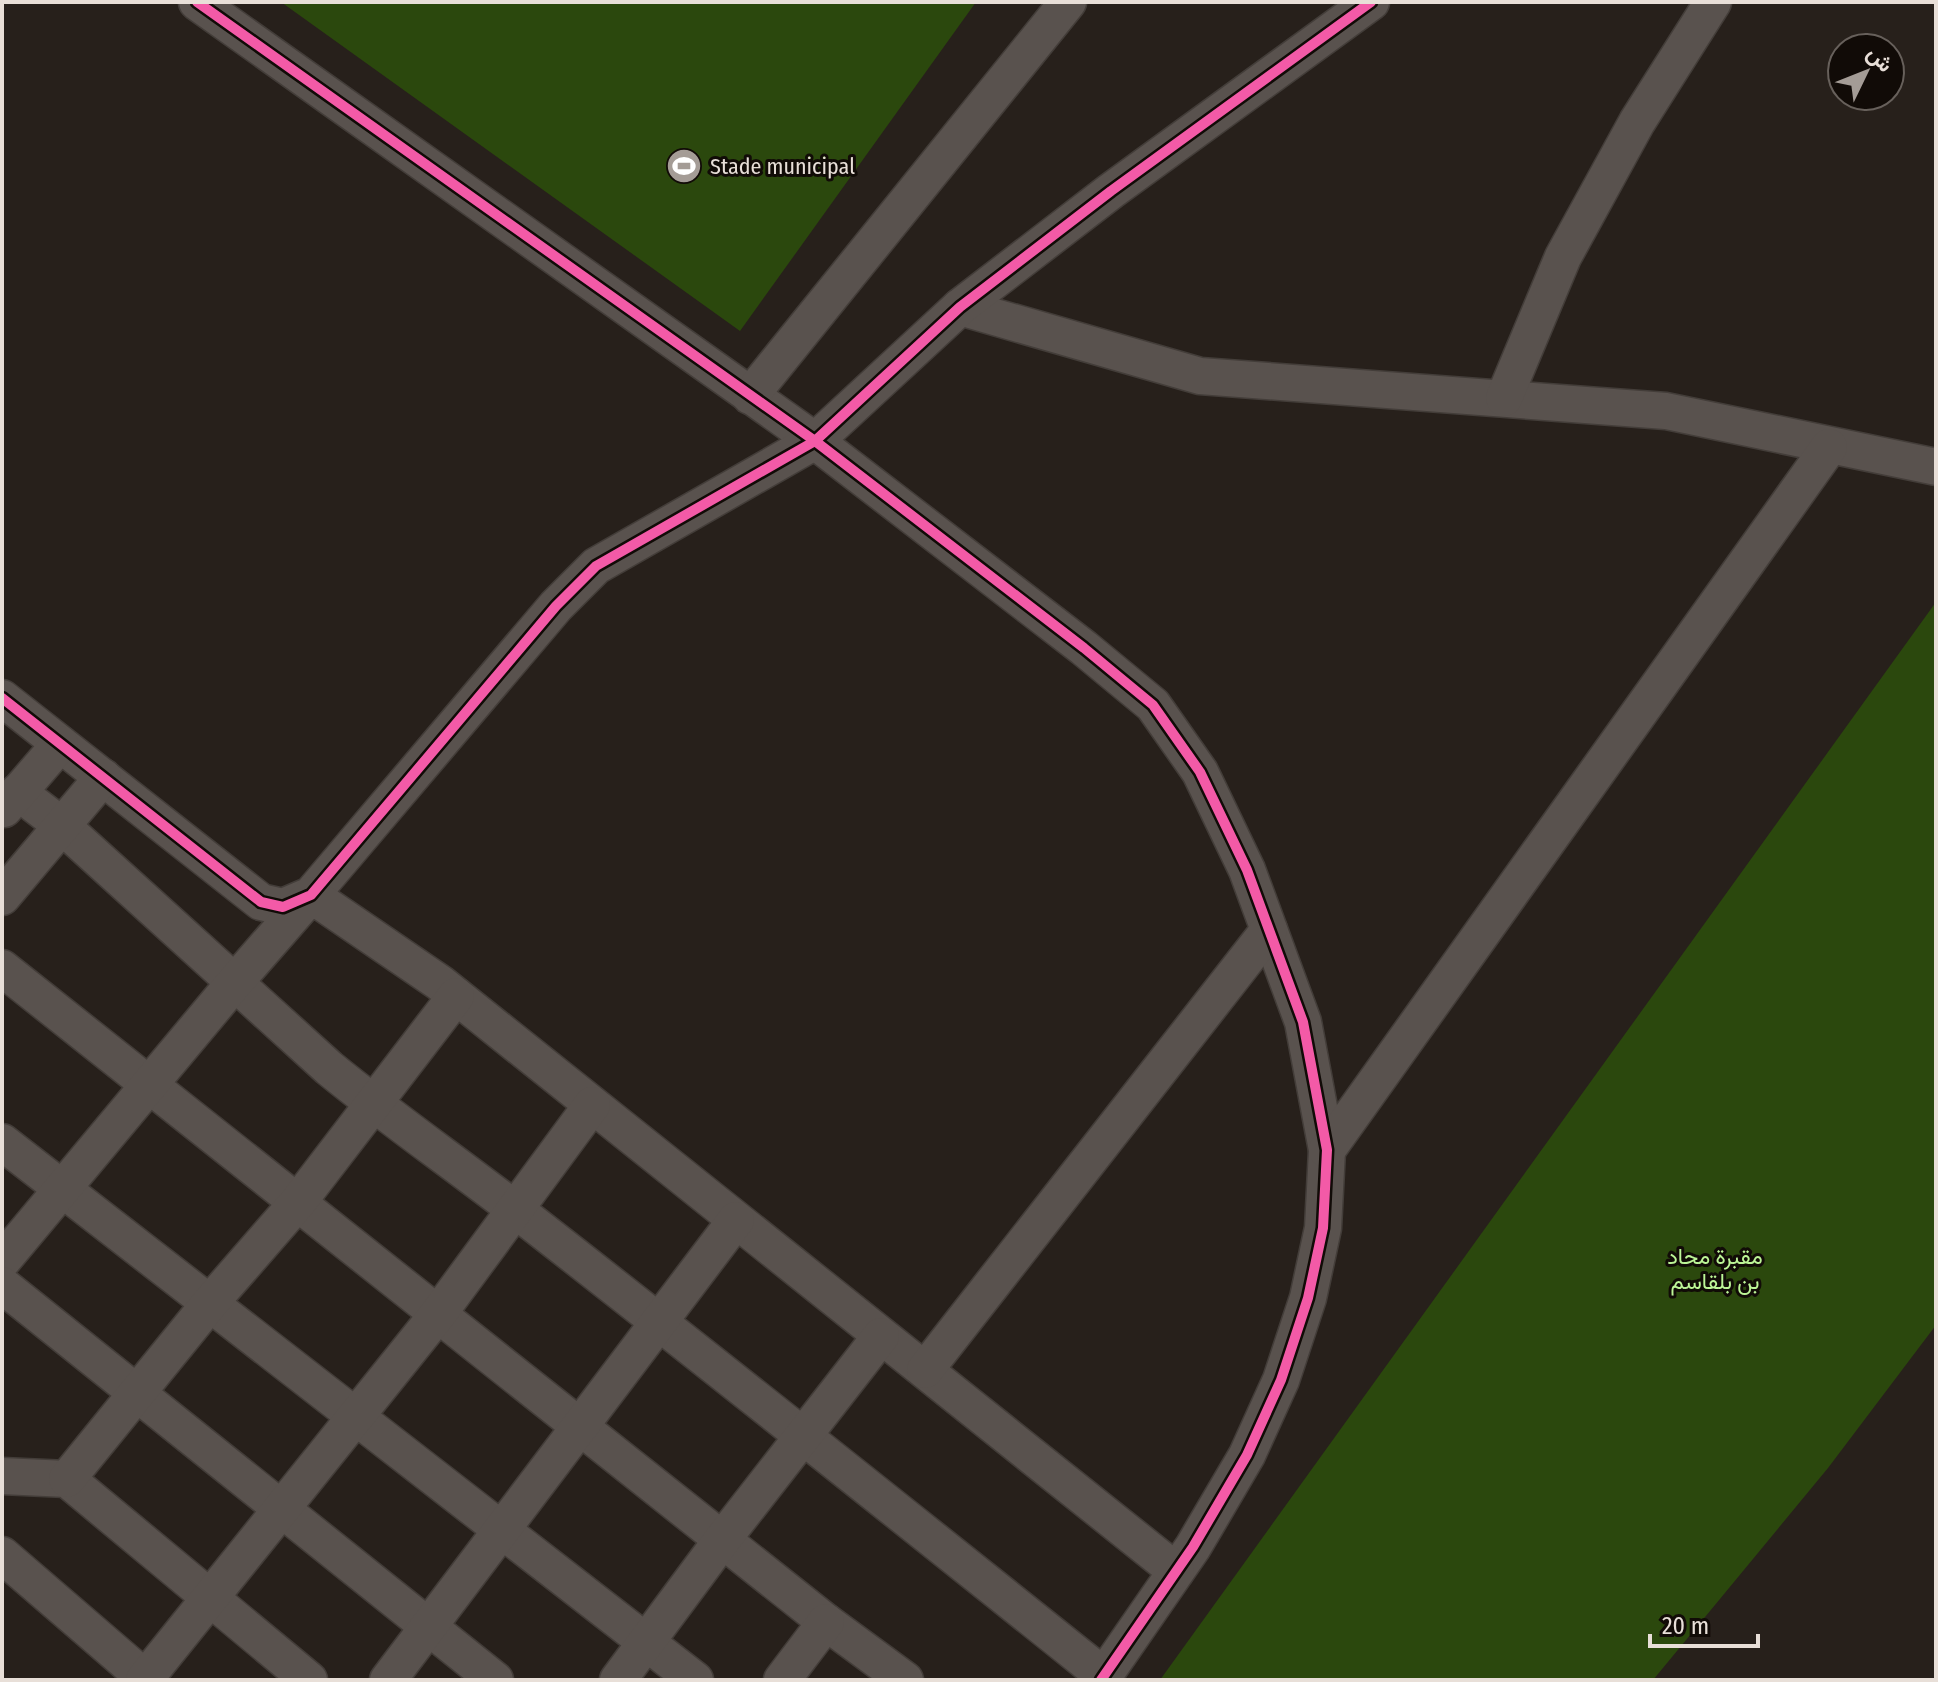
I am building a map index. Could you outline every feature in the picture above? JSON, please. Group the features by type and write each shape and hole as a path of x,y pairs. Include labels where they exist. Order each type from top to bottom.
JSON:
{"street":[{"path":"60,744 10,802 61,825 329,1068 804,1435 1103,1678 1176,1571 1247,1455 1281,1380 1308,1298 1323,1228 1327,1150 1303,1022 1247,870 1200,772 1153,705 1084,648 815,441 197,2"},
{"path":"750,396 1068,2"},
{"path":"2,1261 556,606 596,566 815,441 960,307 1111,191 1371,2"},
{"path":"1504,398 1563,257 1637,122 1713,2"},
{"path":"960,307 1200,376 1666,411 1936,467"},
{"path":"1327,1150 1829,447"},
{"path":"2,698 261,902 283,907 311,895"},
{"path":"2,897 103,777"},
{"path":"311,895 456,996 1176,1571"},
{"path":"925,1370 1269,930"},
{"path":"2,968 722,1540 905,1680"},
{"path":"67,1479 210,1303 298,1202 456,996"},
{"path":"2,1555 145,1679 438,1314 592,1105"},
{"path":"2,1142 695,1680"},
{"path":"388,1680 736,1220"},
{"path":"2,1285 495,1680"},
{"path":"618,1680 722,1540 881,1336"},
{"path":"2,1476 67,1479 309,1680"},
{"path":"782,1680 826,1622"}],"green space":[{"name":"Stade municipal","path":"281,2 976,2 740,331"},
{"name":"مقبرة محاد بن بلقاسم","path":"1936,602 1936,1325 1828,1468 1653,1680 1160,1680"}],"cycle path":[{"path":"197,2 815,441 1084,648 1153,705 1200,772 1247,870 1303,1022 1327,1150 1323,1228 1308,1298 1281,1380 1247,1455 1193,1547 1101,1680"},
{"path":"2,698 261,902 283,907 311,895 556,606 596,566 815,441 960,307 1111,191 1371,2"}],"place":[{"name":"Stade municipal","path":"684,166"}]}
